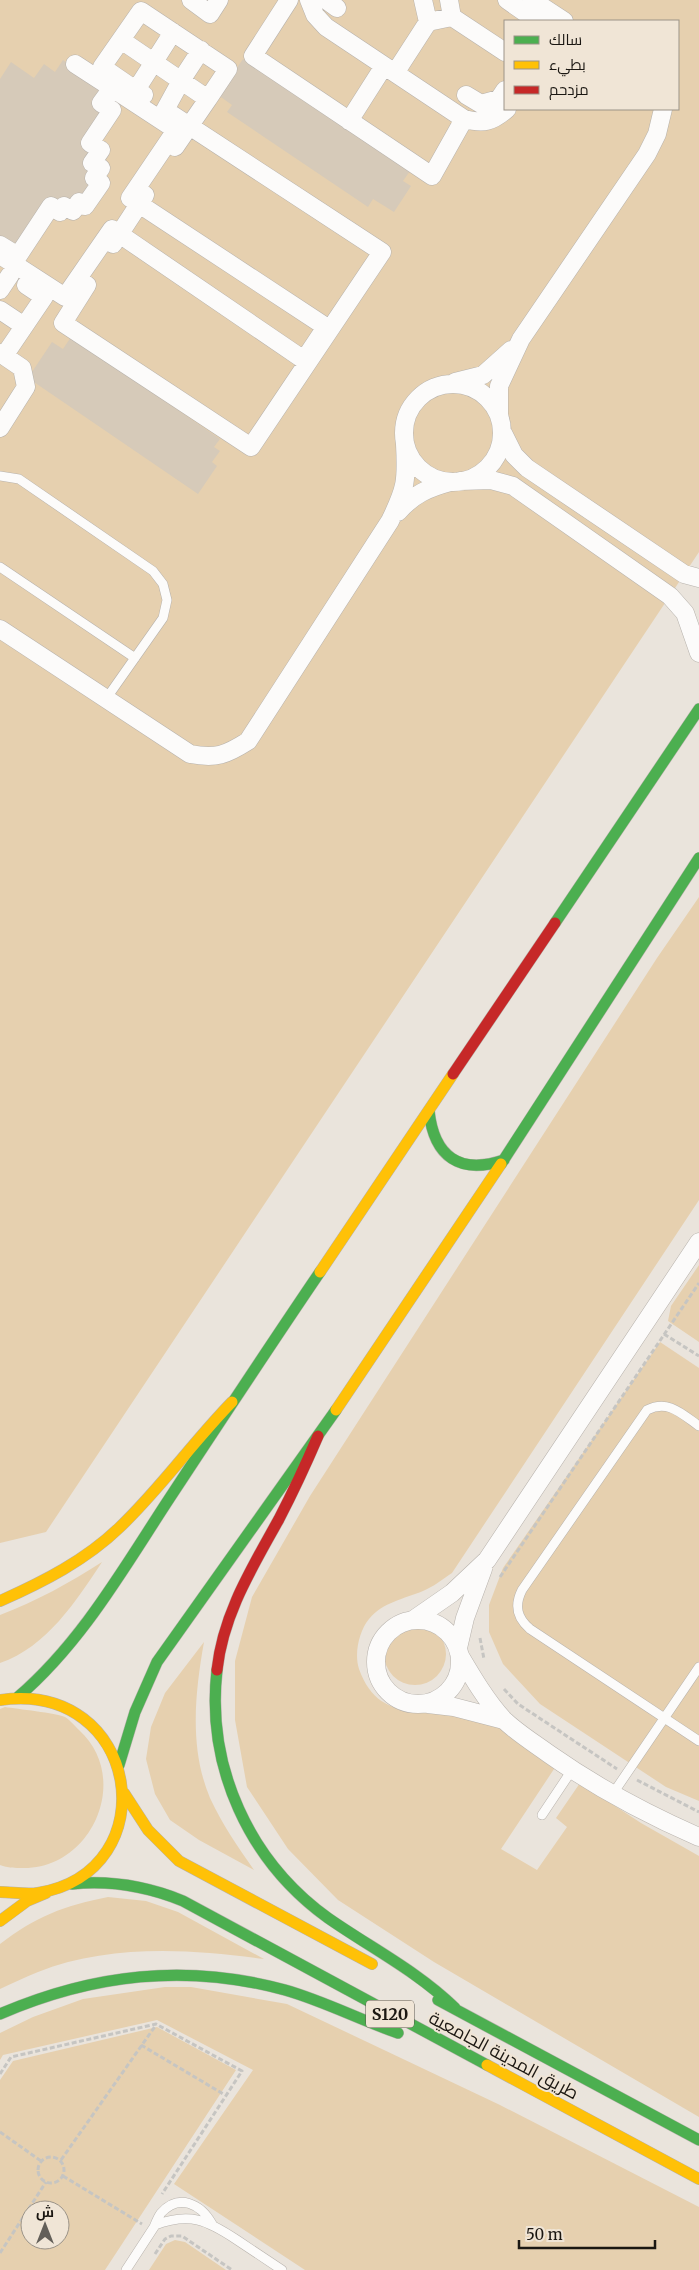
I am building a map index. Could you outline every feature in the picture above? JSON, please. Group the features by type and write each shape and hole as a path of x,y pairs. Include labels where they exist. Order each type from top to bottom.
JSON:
{"main road":[{"path":"18,1697 45,1674 71,1646 93,1616 232,1402 699,709"},
{"path":"118,1765 130,1721 140,1695 157,1662 318,1436 504,1160 699,858"},
{"path":"428,1111 428,1122 433,1138 442,1152 451,1159 472,1166 483,1167 504,1160"},
{"path":"0,1601 30,1588 67,1568 101,1543 132,1515 192,1443 232,1402"},
{"path":"318,1436 299,1481 244,1582 228,1620 218,1659 214,1700 217,1741 226,1781 241,1818 262,1854 289,1885 320,1912 422,1977 455,2008"},
{"path":"0,1700 18,1697 39,1698 59,1703 78,1713 103,1735 118,1765 124,1793 146,1831 162,1847 179,1861 386,1972"},
{"path":"0,1921 27,1901 72,1884 94,1868 111,1846 121,1820 124,1793"},
{"name":"طريق المدينة الجامعية","path":"72,1884 118,1882 162,1892 183,1901 699,2179"},
{"path":"0,1892 19,1896 46,1893"},
{"path":"0,2014 27,2001 87,1983 154,1974 218,1977 286,1991 401,2034 444,2043"},
{"name":"طريق المدينة الجامعية","path":"404,1981 699,2140"}],"street":[{"path":"191,0 210,14 219,0"},
{"path":"289,0 253,56 432,176 464,119"},
{"path":"309,0 315,16 326,27 464,119 480,123 497,118 506,110"},
{"path":"423,0 428,22"},
{"path":"507,0 536,20"},
{"path":"532,0 562,20"},
{"path":"349,121 428,22 450,9 504,51"},
{"path":"121,40 102,67 189,126 382,252 251,447 63,323 189,126 228,69 141,11 121,40"},
{"path":"136,90 173,32"},
{"path":"121,40 208,98"},
{"path":"165,110 201,50"},
{"path":"0,254 65,297 112,229 304,360 326,328 130,198 176,130 75,64"},
{"path":"0,245 18,256 51,206 60,212 64,206 73,211 79,202 85,206 101,183 94,178 101,168 92,163 101,150 90,143 112,110 101,103 112,88"},
{"path":"466,95 481,104 499,100 504,92"},
{"path":"0,629 190,754 206,757 227,754 248,741 390,521 404,493 407,472 404,427 408,411 418,398 432,388 483,376 503,359 521,339 647,154 657,134 663,110"},
{"path":"0,428 26,387 22,368 2,354 44,297 3,278"},
{"path":"0,310 24,326"},
{"path":"390,521 410,498 428,488 474,477 491,464 501,445 499,386 521,339"},
{"path":"448,384 463,385 478,391 490,400 514,455 527,468 684,574 699,578"},
{"path":"405,444 409,456 416,466 426,474 455,482 490,480 513,486 670,596 685,614 699,653"},
{"path":"428,1704 442,1697 454,1686 460,1671 459,1652 470,1603 487,1560 699,1242"},
{"path":"487,1560 452,1593 413,1620 398,1625 386,1634 378,1647 375,1662 378,1678 386,1690 398,1700 413,1705 428,1704 454,1707 504,1720"},
{"path":"413,1620 424,1620 445,1630 473,1679 504,1720 572,1770 612,1795 662,1821 699,1837"}],"lane":[{"path":"0,476 19,479 153,571 163,584 167,600 163,618 106,699"},
{"path":"0,567 135,658"},
{"path":"699,1426 674,1408 665,1405 655,1406 647,1410 522,1590 517,1607 518,1616 530,1629 699,1741"},
{"path":"612,1795 699,1667"},
{"path":"542,1816 572,1770"},
{"path":"126,2270 160,2214 170,2205 182,2202 195,2204 206,2212 212,2224"},
{"path":"155,2225 183,2218 198,2219 212,2224 282,2270"}],"path":[{"path":"498,1579 699,1282"},
{"path":"664,1334 699,1356"},
{"path":"481,1629 480,1638 484,1661"},
{"path":"501,1686 518,1704 627,1775 699,1812"},
{"path":"61,2160 156,2024"},
{"path":"0,2074 12,2057 156,2024 242,2071 158,2200"},
{"path":"141,2045 225,2095"},
{"path":"0,2132 41,2161"},
{"path":"53,2156 61,2160 65,2167 63,2176 54,2183 46,2182 38,2172 41,2161 53,2156"},
{"path":"63,2176 142,2224"},
{"path":"0,2253 46,2182"},
{"path":"137,2232 148,2216"},
{"path":"154,2255 165,2239 171,2236 182,2236 232,2270"}],"shaded area":[{"path":"0,0 699,0 699,552 46,1532 0,1543"},
{"path":"699,897 699,1200 452,1573 427,1589 387,1605 375,1613 365,1624 358,1643 357,1657 359,1669 369,1688 381,1701 396,1708 412,1711 466,1713 484,1716 556,1766 501,1849 537,1870 567,1827 556,1818 580,1783 641,1823 699,1856 699,2117 434,1962 338,1900 288,1849 247,1787 235,1720 235,1661 252,1597 310,1496 657,958"},
{"path":"699,1265 699,1342 668,1321 671,1306"},
{"path":"660,1342 699,1368 699,1801 666,1787 540,1704 503,1664 489,1632 489,1605 503,1568"},
{"path":"102,1562 71,1607 46,1634 17,1656 0,1663 0,1615 27,1604"},
{"path":"415,1623 427,1625 437,1632 444,1642 446,1654 444,1666 437,1676 427,1683 415,1685 403,1683 393,1676 386,1666 384,1654 386,1642 393,1632 403,1625"},
{"path":"204,1642 196,1701 196,1740 203,1779 210,1798 230,1835 254,1870 199,1840 170,1820 155,1794 146,1759 151,1727 165,1693"},
{"path":"5,1707 65,1717 71,1721 95,1750 102,1772 103,1795 97,1817 85,1837 68,1854 47,1864 23,1868 0,1865 0,1709"},
{"path":"108,1897 146,1901 178,1912 264,1959 179,1951 121,1953 65,1963 33,1974 0,1989 0,1944 26,1926 51,1913 77,1904"},
{"path":"165,1987 191,1987 287,2004 500,2105 699,2207 699,2270 305,2270 174,2184 253,2070 157,2020 3,2055 0,2060 0,2033 33,2017 83,1999"},
{"path":"157,2027 236,2070 105,2270 0,2270 0,2080 13,2061"},
{"path":"175,2240 185,2242 226,2270 149,2270 166,2244"}],"building":[{"path":"243,59 410,171 403,181 411,186 394,212 373,199 368,207 227,112 232,105 218,95"},
{"path":"63,60 108,90 108,111 86,143 97,184 72,206 64,201 16,250 0,239 0,79 11,62 34,78 44,64 55,72"},
{"path":"71,337 220,439 214,447 220,451 212,462 217,466 198,494 28,378 52,342 63,349"}],"traffic: fast":[{"path":"555,923 699,709"},
{"path":"501,1164 699,858"},
{"path":"429,1111 437,1140 443,1151 452,1158 462,1163 474,1165 504,1160"},
{"path":"18,1697 62,1653 100,1604 320,1272"},
{"path":"119,1765 135,1712 157,1662 336,1410"},
{"path":"217,1670 215,1706 219,1742 226,1776 239,1809 255,1840 276,1869 300,1895 328,1918 425,1983 455,2008"},
{"path":"72,1884 101,1883 128,1885 156,1891 183,1901 487,2065"},
{"path":"0,2014 35,2000 105,1982 140,1977 176,1975 212,1977 285,1990 398,2033"},
{"path":"438,2000 699,2140"}],"traffic: slow":[{"path":"320,1272 453,1074"},
{"path":"336,1410 501,1164"},
{"path":"0,1601 63,1569 107,1539 149,1497 232,1402"},
{"path":"0,1700 47,1702 83,1719 108,1746 121,1781 120,1817 107,1851 80,1878 38,1893 0,1892"},
{"path":"124,1793 148,1830 179,1861 372,1964"},
{"path":"0,1921 27,1901 46,1893"},
{"path":"487,2065 699,2179"}],"traffic: jam":[{"path":"453,1074 555,923"},
{"path":"217,1670 225,1630 240,1592 284,1509 318,1436"}]}
